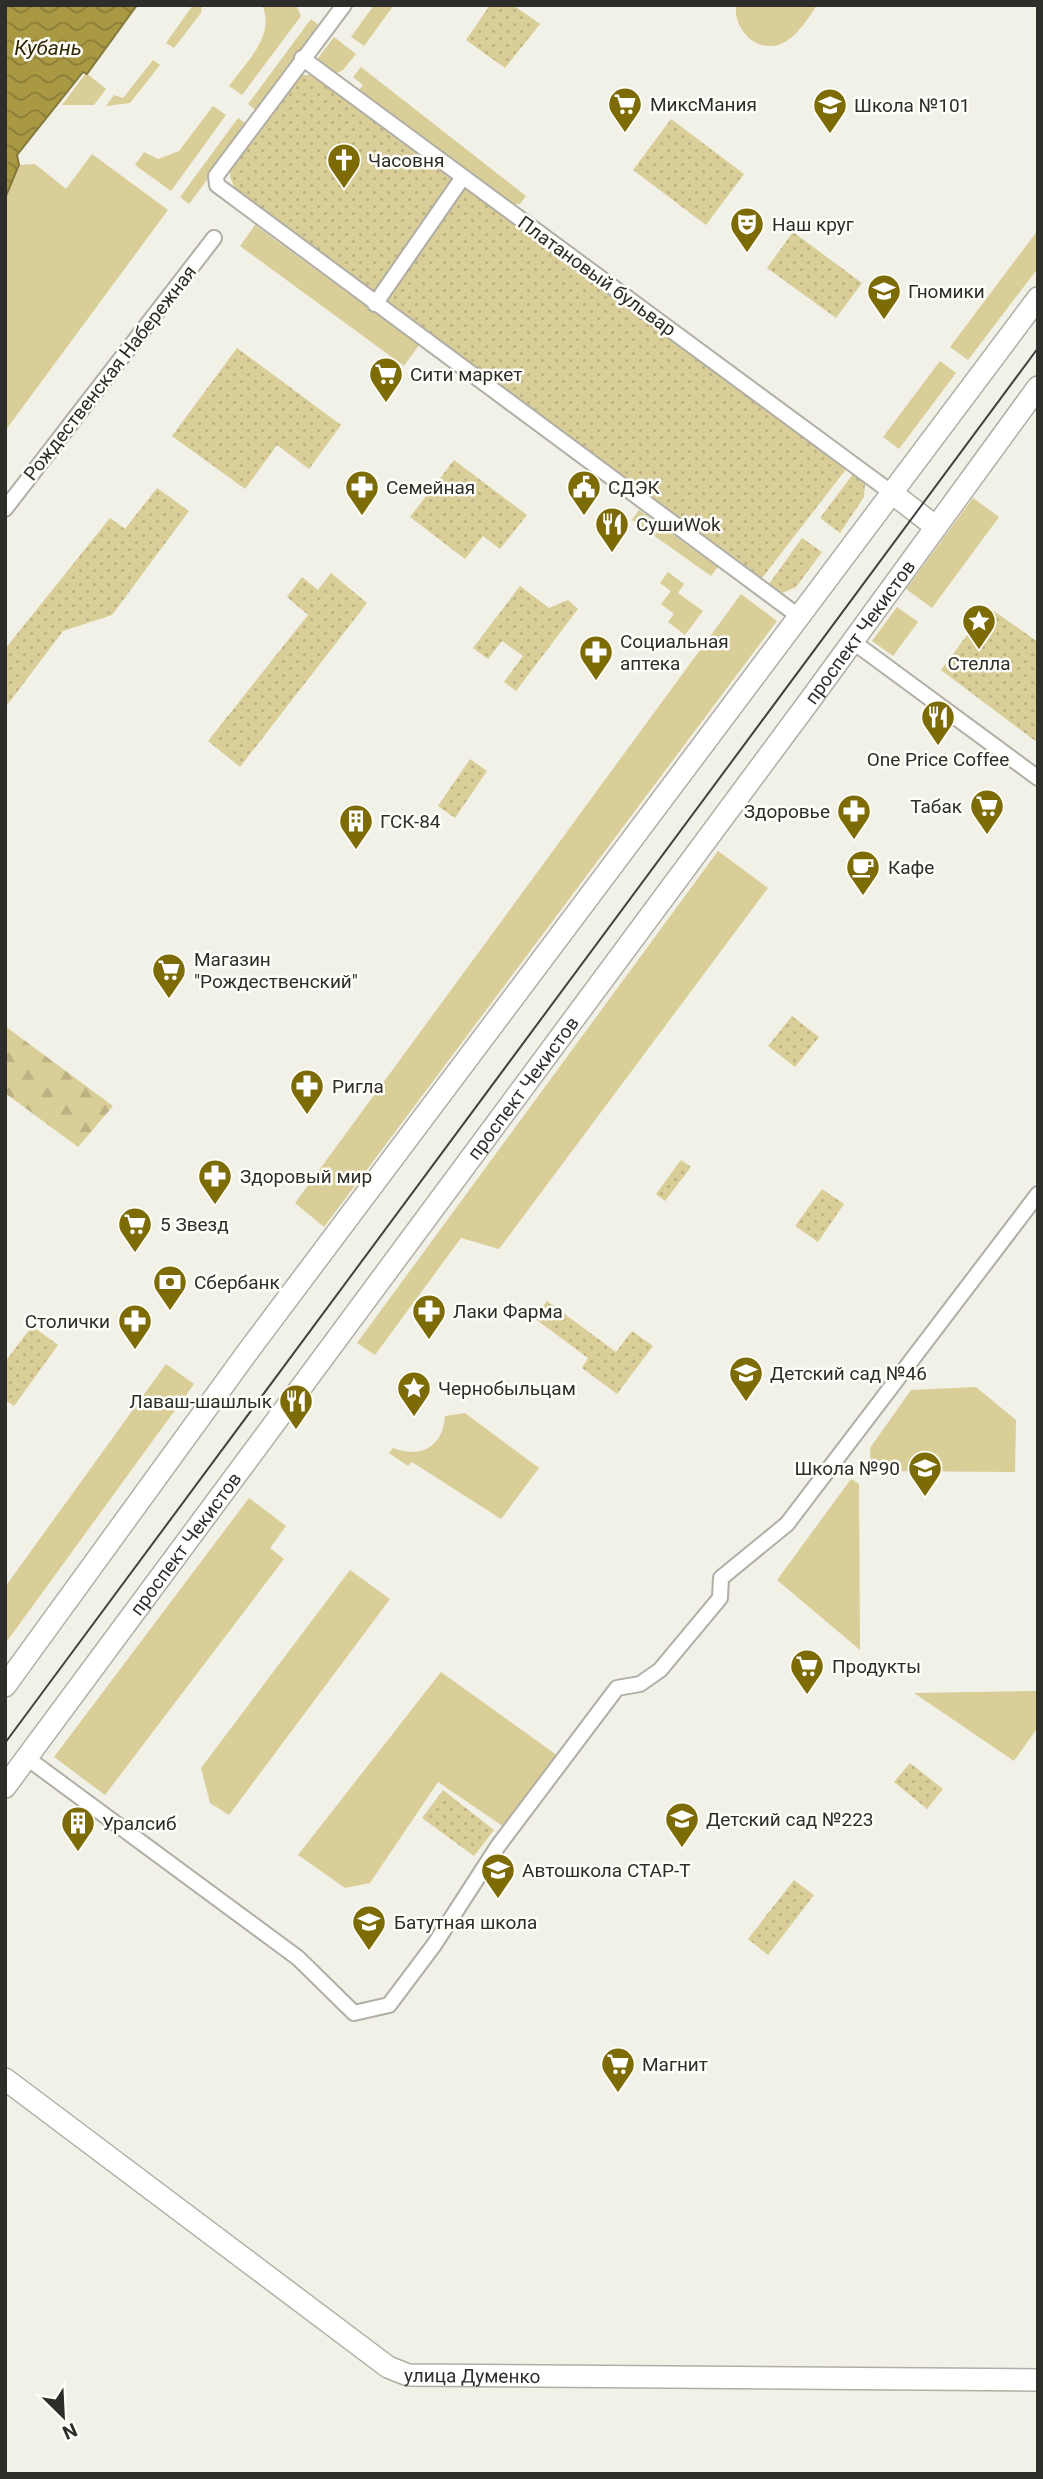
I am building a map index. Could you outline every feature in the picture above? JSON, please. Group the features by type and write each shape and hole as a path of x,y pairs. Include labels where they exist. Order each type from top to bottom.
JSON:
{"main road":[{"path":"5,1686 249,1350 740,696 797,615 1038,298"},
{"name":"проспект Чекистов","path":"5,1787 1038,387"},
{"path":"892,493 936,527"},
{"name":"улица Думенко","path":"5,2079 388,2367 408,2375 1038,2380"}],"street":[{"path":"344,5 216,176 217,185 797,615"},
{"name":"Платановый бульвар","path":"302,58 892,493"},
{"path":"375,304 463,177"},
{"name":"Рождественская Набережная","path":"5,509 214,238"},
{"path":"852,641 1038,778"},
{"path":"27,1758 298,1958 354,2013 389,2005 434,1945 498,1846 617,1688 640,1684 660,1670 720,1598 721,1577 787,1524 1038,1194"}],"green space":[{"path":"193,5 202,5 201,13 174,48 166,43"},
{"path":"262,5 296,5 301,16 242,95 229,86 258,47 265,27"},
{"path":"374,5 394,5 364,46 351,37"},
{"path":"490,5 513,5 540,24 505,68 466,40"},
{"path":"736,5 817,5 792,37 778,45 769,46 751,40 745,33 739,25"},
{"path":"311,19 321,27 258,112 248,104"},
{"path":"334,37 356,54 343,70 337,73 320,63 318,58"},
{"path":"153,60 160,65 130,103 106,106 114,95 123,98"},
{"path":"361,67 526,196 520,204 511,204 358,91 363,85 353,77"},
{"path":"86,73 106,89 94,105 62,105"},
{"path":"296,75 313,75 847,468 762,578 235,189 230,177 231,165"},
{"path":"213,106 226,115 171,191 135,165 144,152 158,159 179,151"},
{"path":"238,118 248,125 189,204 180,197"},
{"path":"671,119 744,174 706,225 633,170"},
{"path":"92,154 168,210 5,431 5,198 19,165 35,164 66,189"},
{"path":"255,225 419,345 404,366 240,246"},
{"path":"1038,230 1038,268 968,360 950,347"},
{"path":"793,232 862,283 836,318 767,268"},
{"path":"237,348 341,425 309,469 277,445 245,489 172,436"},
{"path":"940,361 956,373 899,449 883,437"},
{"path":"454,460 527,515 500,549 483,536 465,559 410,517"},
{"path":"853,474 865,484 864,497 840,533 820,518"},
{"path":"157,488 189,511 112,615 63,631 5,708 5,649 110,518 125,529"},
{"path":"973,498 999,517 932,608 906,589"},
{"path":"639,510 718,567 711,576 632,520"},
{"path":"802,538 822,552 796,587 782,593 769,584"},
{"path":"668,572 684,584 678,593 703,611 685,635 668,622 674,614 661,604 671,591 660,583"},
{"path":"331,573 367,603 240,767 208,741 308,615 287,597 302,577 318,590"},
{"path":"520,586 549,608 568,600 578,609 516,691 504,682 523,656 502,641 488,659 473,648"},
{"path":"741,594 777,621 324,1227 295,1203"},
{"path":"897,607 918,622 893,656 872,641"},
{"path":"988,607 1038,642 1038,743 941,670"},
{"path":"470,759 487,771 455,818 438,806"},
{"path":"718,851 768,888 499,1249 461,1238 375,1355 357,1343"},
{"path":"792,1016 819,1037 795,1067 768,1046"},
{"path":"5,1026 113,1106 78,1147 5,1093"},
{"path":"681,1160 691,1167 665,1201 656,1194"},
{"path":"822,1189 844,1204 818,1242 795,1226"},
{"path":"547,1301 616,1352 632,1331 653,1346 617,1394 582,1368 588,1358 534,1318"},
{"path":"32,1326 58,1345 14,1406 5,1400 5,1362"},
{"path":"166,1364 194,1384 5,1644 5,1587"},
{"path":"976,1387 1016,1420 1015,1472 871,1471 870,1448 911,1390"},
{"path":"465,1413 539,1468 501,1519 412,1462 408,1466 389,1453 393,1448 422,1451 440,1435 445,1416"},
{"path":"851,1479 859,1484 860,1650 777,1580"},
{"path":"249,1498 286,1526 270,1548 284,1559 105,1795 54,1757"},
{"path":"350,1570 390,1599 229,1815 210,1803 201,1768"},
{"path":"441,1672 558,1756 504,1827 438,1782 370,1883 345,1888 298,1855"},
{"path":"1038,1691 1038,1727 1014,1761 914,1693"},
{"path":"910,1763 943,1789 927,1809 894,1782"},
{"path":"443,1790 494,1830 474,1856 422,1818"},
{"path":"794,1880 814,1895 768,1955 748,1939"}],"water":[{"name":"Кубань","path":"5,5 137,5 87,74 83,72 17,155 19,165 5,198"}],"tram line":[{"path":"5,1743 1038,348"}],"place":[{"name":"МиксМания","path":"625,134"},
{"name":"Школа №101","path":"830,135"},
{"name":"Часовня","path":"344,190"},
{"name":"Наш круг","path":"747,254"},
{"name":"Гномики","path":"884,321"},
{"name":"Сити маркет","path":"386,404"},
{"name":"Семейная","path":"362,517"},
{"name":"СДЭК","path":"584,517"},
{"name":"СушиWok","path":"612,554"},
{"name":"Стелла","path":"979,651"},
{"name":"Социальная аптека","path":"596,682"},
{"name":"One Price Coffee","path":"938,747"},
{"name":"Табак","path":"987,836"},
{"name":"Здоровье","path":"854,841"},
{"name":"ГСК-84","path":"356,851"},
{"name":"Кафе","path":"863,897"},
{"name":"Магазин \"Рождественский\"","path":"169,1000"},
{"name":"Ригла","path":"307,1116"},
{"name":"Здоровый мир","path":"215,1206"},
{"name":"5 Звезд","path":"135,1254"},
{"name":"Сбербанк","path":"170,1312"},
{"name":"Лаки Фарма","path":"429,1341"},
{"name":"Столички","path":"135,1351"},
{"name":"Детский сад №46","path":"746,1403"},
{"name":"Чернобыльцам","path":"414,1418"},
{"name":"Лаваш-шашлык","path":"296,1431"},
{"name":"Школа №90","path":"925,1498"},
{"name":"Продукты","path":"807,1696"},
{"name":"Детский сад №223","path":"682,1849"},
{"name":"Уралсиб","path":"78,1853"},
{"name":"Автошкола СТАР-Т","path":"498,1900"},
{"name":"Батутная школа","path":"369,1952"},
{"name":"Магнит","path":"618,2094"}]}
